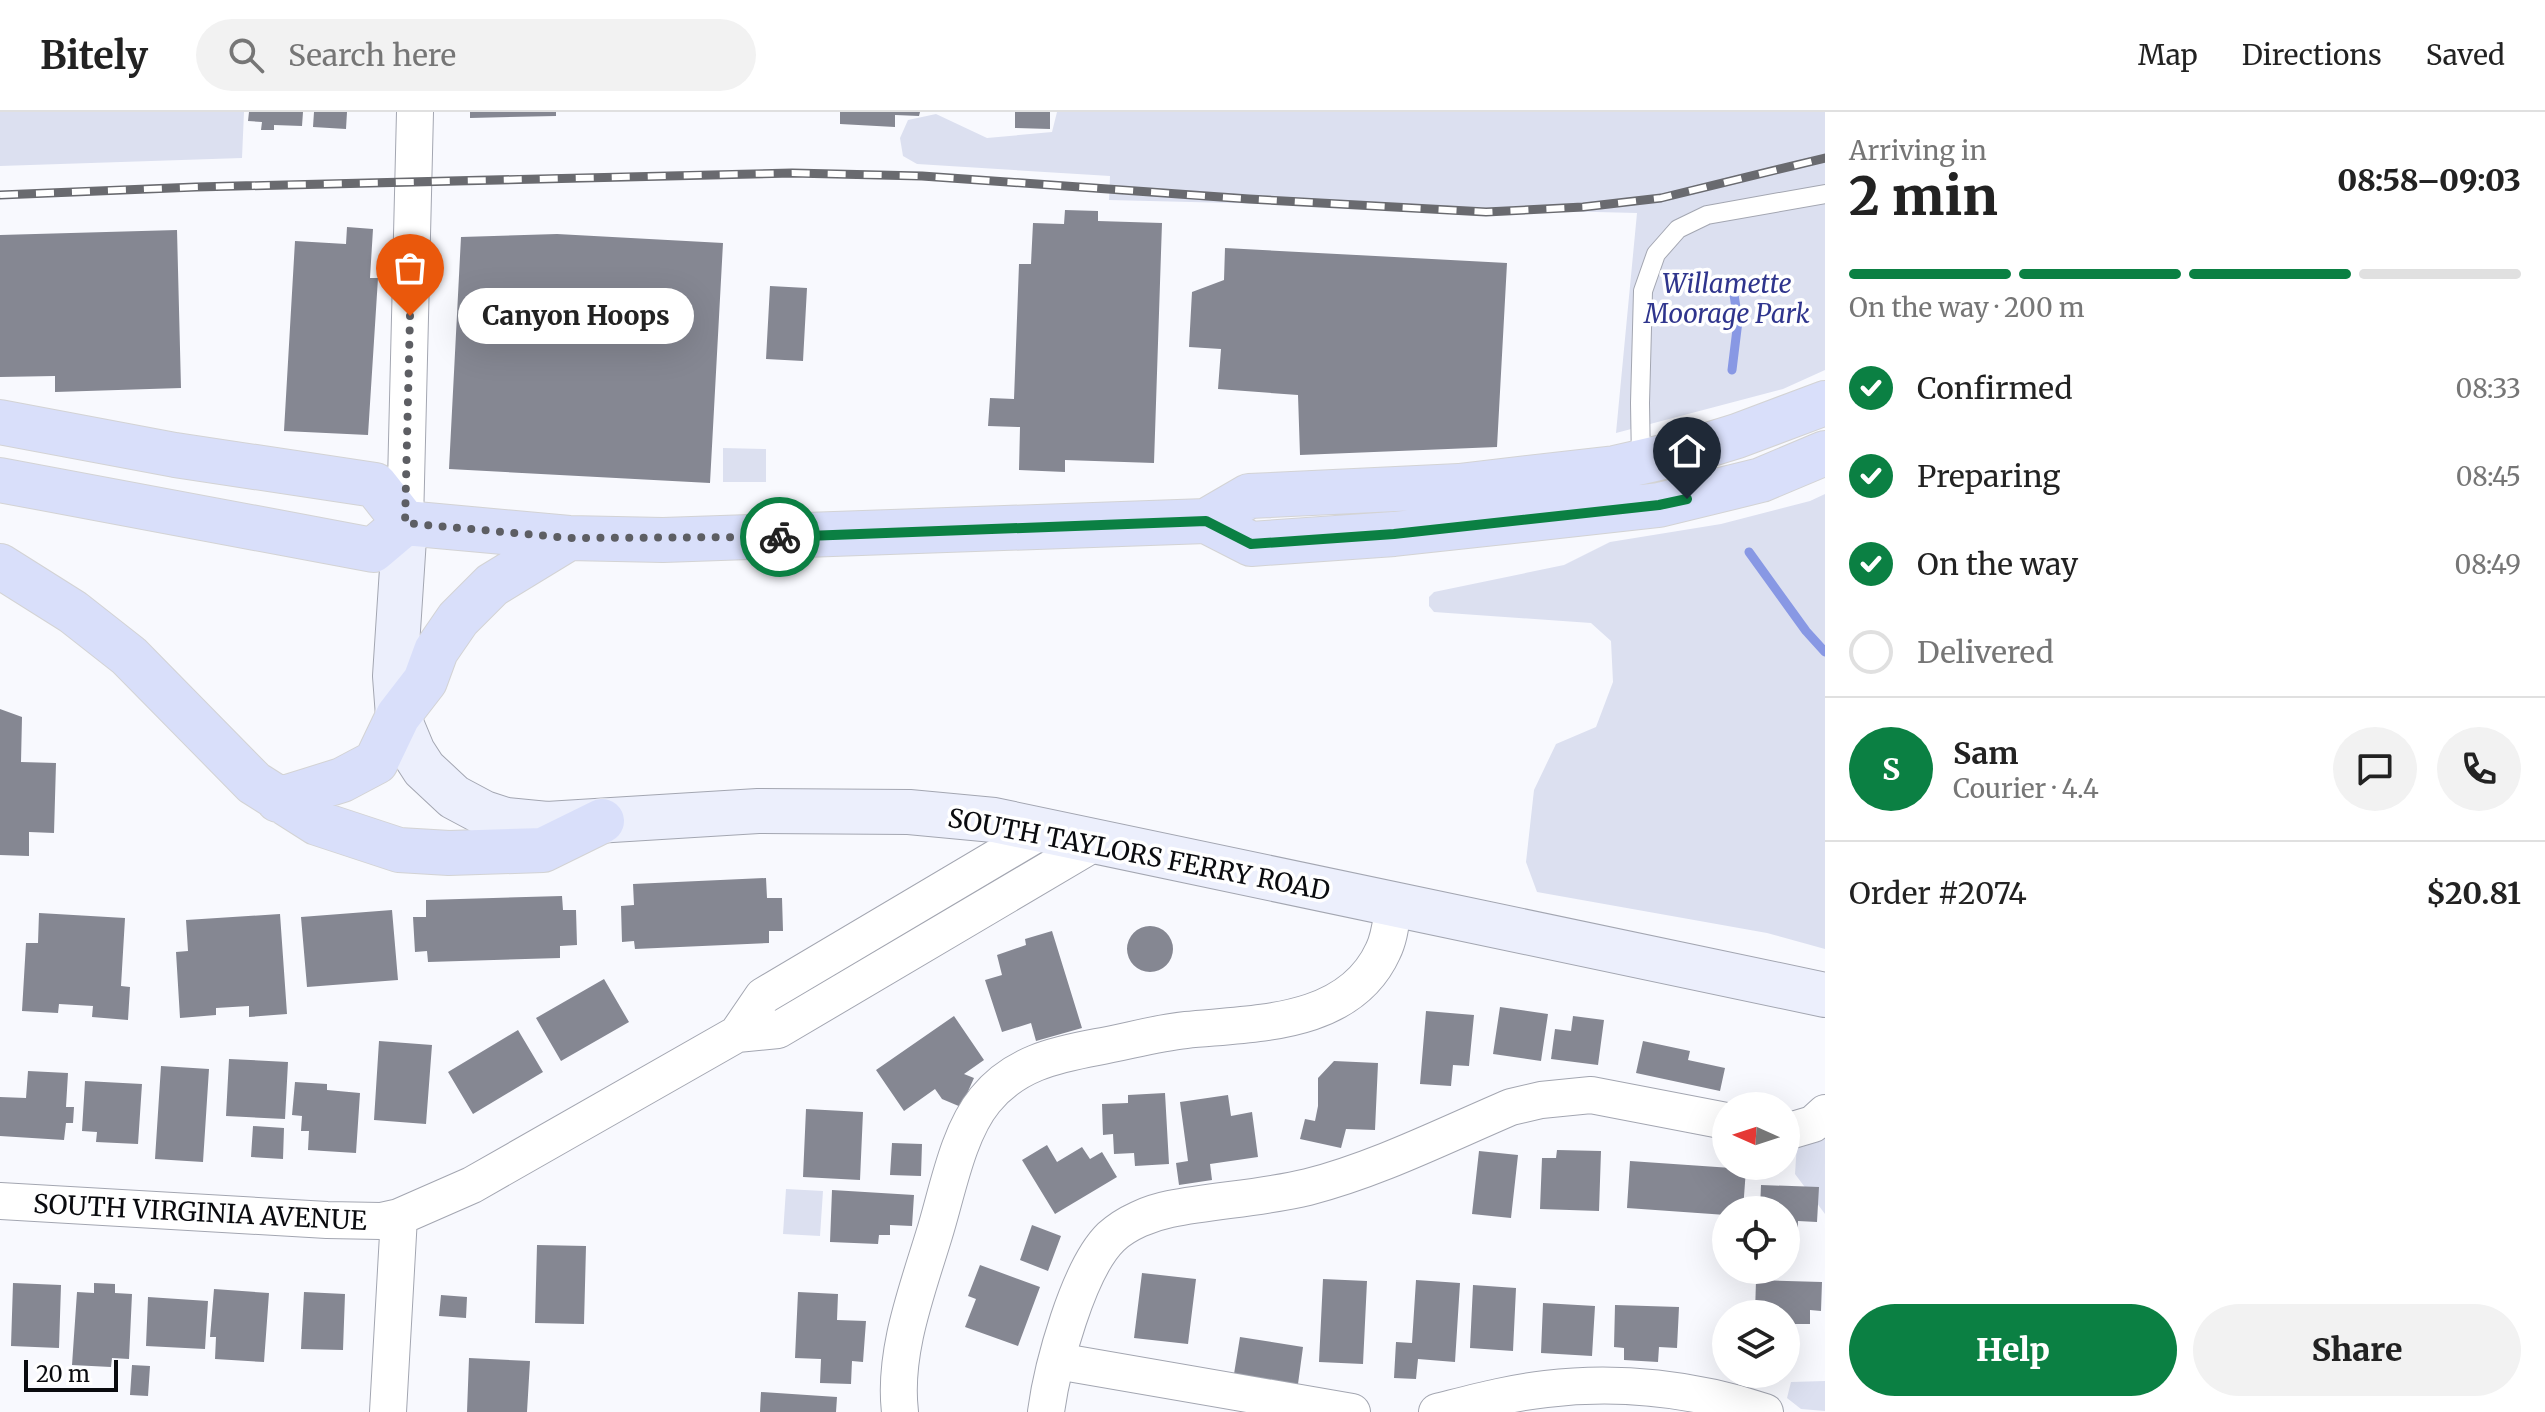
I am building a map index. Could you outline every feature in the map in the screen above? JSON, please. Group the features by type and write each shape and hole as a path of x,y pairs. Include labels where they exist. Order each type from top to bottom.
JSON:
{"main road":[{"path":"0,480 373,550 405,523 569,538 747,538 1206,521 1249,496 1459,486 1582,473 1641,462 1737,436 1825,403"},
{"path":"0,422 175,455 375,485 405,523"},
{"path":"1206,521 1251,544 1394,534 1605,511 1659,505 1715,493 1761,480 1825,453"},
{"path":"1605,511 1623,490 1641,481 1644,475 1641,462"},
{"name":"SOUTH TAYLORS FERRY ROAD","path":"405,523 395,676 398,716 424,769 454,797 506,820 527,823 602,821 758,811 909,812 994,820 1825,995"},
{"path":"278,800 342,780 376,762 398,716 425,681 445,636 475,600 492,585 569,538"},
{"path":"0,566 73,612 129,656 254,783 317,823 399,850 437,852 543,850 602,821"}],"street":[{"path":"405,523 415,112"},
{"name":"SOUTH VIRGINIA AVENUE","path":"737,1034 763,996 1043,830"},
{"name":"SOUTH VIRGINIA AVENUE","path":"0,1201 327,1220 381,1221 399,1217 472,1185 737,1034 778,1030 1098,841"},
{"path":"900,1412 899,1382 911,1310 964,1138 984,1100 1025,1066 1061,1054 1181,1031 1299,1017 1334,1002 1350,992 1382,954 1394,904"},
{"path":"1046,1412 1057,1361 1078,1295 1098,1252 1111,1237 1144,1217 1168,1209 1278,1192 1336,1179 1511,1107 1541,1100 1591,1095 1712,1118"},
{"path":"1800,1128 1813,1124 1825,1113"},
{"path":"388,1412 399,1217"},
{"path":"1057,1361 1352,1412"},
{"path":"1437,1412 1531,1391 1577,1387 1694,1392 1765,1412"}],"lane":[{"path":"1641,462 1643,291 1656,254 1678,229 1707,215 1825,194"}],"green space":[{"path":"0,112 244,112 242,158 0,166"},
{"name":"Willamette Moorage Park","path":"1057,112 1825,112 1825,370 1783,389 1616,433 1637,213 1109,200 1110,176 917,164 903,156 900,138 908,120 936,114 987,138 1052,132"},
{"path":"723,448 766,449 766,482 723,482"},
{"path":"1825,494 1825,949 1767,933 1537,892 1526,862 1534,790 1556,744 1596,727 1613,682 1611,641 1591,623 1434,612 1429,606 1429,597 1434,592 1564,565 1610,542 1721,524 1810,501"},
{"path":"1825,1124 1825,1214 1800,1180 1800,1141"},
{"path":"786,1189 823,1191 820,1236 783,1234"},
{"path":"1825,1381 1825,1411 1801,1409 1787,1398 1790,1388 1800,1388 1800,1382"}],"building":[{"path":"249,112 303,112 302,126 274,125 274,130 261,130 262,122 248,121"},
{"path":"314,112 347,112 346,129 313,127"},
{"path":"470,112 556,112 556,116 470,118"},
{"path":"840,112 920,112 919,116 895,115 895,127 840,124"},
{"path":"1015,112 1050,112 1050,129 1015,128"},
{"path":"1065,210 1098,211 1098,221 1162,223 1154,463 1065,460 1065,472 1019,470 1020,427 988,426 990,398 1014,399 1019,264 1031,264 1033,223 1064,224"},
{"path":"347,227 373,229 370,278 378,278 368,435 284,431 295,241 346,244"},
{"path":"177,230 181,388 55,392 55,376 0,377 0,235"},
{"path":"557,234 723,243 710,483 449,469 461,237"},
{"path":"1225,248 1507,263 1497,447 1300,455 1298,395 1218,389 1221,349 1189,347 1192,292 1224,280"},
{"path":"770,286 807,288 803,361 766,359"},
{"path":"0,709 22,717 21,762 56,763 54,833 29,832 29,856 0,855"},
{"path":"766,878 767,898 782,898 783,931 769,931 769,943 635,949 634,941 622,942 621,906 634,905 633,884"},
{"path":"562,896 563,910 576,910 577,945 560,946 560,958 428,962 427,951 415,952 413,917 426,917 426,900"},
{"path":"392,910 398,980 307,987 301,917"},
{"path":"39,913 125,918 121,986 130,987 128,1020 92,1017 93,1006 59,1004 58,1013 22,1011 26,943 38,943"},
{"path":"280,914 287,1014 249,1017 249,1006 216,1008 216,1015 180,1018 176,952 188,951 186,920"},
{"path":"1150,926 1166,933 1173,949 1166,965 1150,972 1134,965 1127,949 1134,933"},
{"path":"1052,931 1082,1028 1036,1041 1031,1023 1002,1032 985,980 1002,975 997,955 1026,945 1025,939"},
{"path":"604,979 629,1022 561,1061 536,1018"},
{"path":"1500,1007 1548,1014 1541,1061 1493,1054"},
{"path":"1426,1011 1474,1015 1469,1066 1453,1065 1451,1086 1420,1084"},
{"path":"954,1016 984,1060 964,1074 974,1078 961,1107 942,1099 935,1089 904,1111 876,1070"},
{"path":"1573,1016 1604,1020 1598,1065 1551,1059 1555,1029 1571,1031"},
{"path":"518,1030 543,1072 473,1114 448,1072"},
{"path":"379,1041 432,1045 426,1124 374,1120"},
{"path":"1643,1041 1690,1051 1688,1060 1725,1068 1720,1091 1636,1073"},
{"path":"229,1059 288,1062 285,1119 226,1116"},
{"path":"1334,1061 1378,1063 1375,1130 1346,1129 1341,1148 1300,1139 1305,1119 1315,1121 1318,1078"},
{"path":"161,1066 209,1069 203,1162 155,1159"},
{"path":"28,1071 68,1073 66,1107 74,1107 73,1123 66,1123 64,1140 0,1136 0,1097 26,1098"},
{"path":"85,1081 142,1084 138,1144 96,1142 97,1132 82,1131"},
{"path":"295,1082 327,1084 327,1090 360,1093 356,1153 308,1150 309,1131 301,1131 302,1116 292,1115"},
{"path":"1165,1093 1169,1164 1135,1166 1134,1153 1114,1154 1113,1134 1103,1135 1102,1104 1128,1103 1128,1095"},
{"path":"1228,1095 1231,1116 1252,1112 1258,1157 1210,1164 1212,1180 1179,1185 1176,1163 1188,1161 1180,1102"},
{"path":"806,1109 863,1112 860,1180 803,1177"},
{"path":"253,1126 284,1128 283,1159 251,1157"},
{"path":"892,1143 922,1144 921,1176 890,1175"},
{"path":"1047,1145 1057,1162 1082,1147 1090,1159 1102,1152 1117,1177 1055,1214 1022,1160"},
{"path":"1557,1150 1601,1151 1599,1211 1540,1209 1542,1158 1556,1158"},
{"path":"1479,1151 1518,1155 1511,1218 1472,1214"},
{"path":"1630,1161 1712,1167 1712,1180 1745,1180 1744,1196 1712,1196 1712,1214 1627,1208"},
{"path":"1761,1185 1819,1187 1817,1222 1800,1221 1800,1196 1761,1196"},
{"path":"832,1190 914,1195 912,1226 890,1225 890,1235 879,1235 878,1244 830,1242"},
{"path":"1032,1225 1061,1236 1048,1271 1020,1260"},
{"path":"537,1245 586,1246 584,1324 535,1323"},
{"path":"980,1265 1040,1287 1018,1346 965,1327 976,1299 968,1296"},
{"path":"1142,1273 1196,1279 1188,1344 1134,1338"},
{"path":"1323,1279 1367,1281 1363,1364 1319,1362"},
{"path":"1416,1280 1460,1283 1455,1362 1418,1359 1416,1379 1394,1378 1396,1342 1412,1343"},
{"path":"1822,1282 1821,1311 1810,1310 1810,1324 1800,1324 1800,1300 1755,1300 1756,1284"},
{"path":"13,1283 61,1285 59,1348 11,1346"},
{"path":"94,1283 115,1284 115,1293 132,1294 129,1359 112,1358 111,1367 72,1365 77,1292 94,1293"},
{"path":"1473,1285 1516,1288 1513,1351 1470,1348"},
{"path":"214,1289 269,1293 264,1362 215,1359 216,1337 210,1337"},
{"path":"304,1292 345,1294 343,1350 301,1349"},
{"path":"798,1292 838,1294 837,1320 866,1321 863,1362 852,1361 851,1384 820,1383 821,1359 795,1358"},
{"path":"441,1295 467,1297 466,1318 439,1316"},
{"path":"148,1297 208,1301 205,1349 146,1346"},
{"path":"1543,1303 1595,1306 1592,1356 1541,1353"},
{"path":"1615,1305 1679,1307 1677,1348 1659,1347 1658,1362 1624,1360 1624,1348 1614,1347"},
{"path":"1240,1337 1303,1347 1298,1384 1234,1374"},
{"path":"469,1358 530,1361 527,1412 467,1412"},
{"path":"132,1365 150,1366 148,1396 130,1395"},
{"path":"761,1392 837,1397 836,1412 760,1412"}],"waterway":[{"path":"1732,370 1738,321 1733,288"},
{"path":"1749,552 1806,631 1825,652"}],"railway":[{"path":"0,195 196,187 792,173 922,176 1486,212 1583,207 1661,198 1825,158"}],"way so far":[{"path":"410,316 405,523 569,538 663,540 780,537"}],"place":[{"name":"Canyon Hoops","path":"410,316"}],"route":[{"path":"780,537 1206,521 1251,544 1301,542 1659,505 1687,499"}]}
